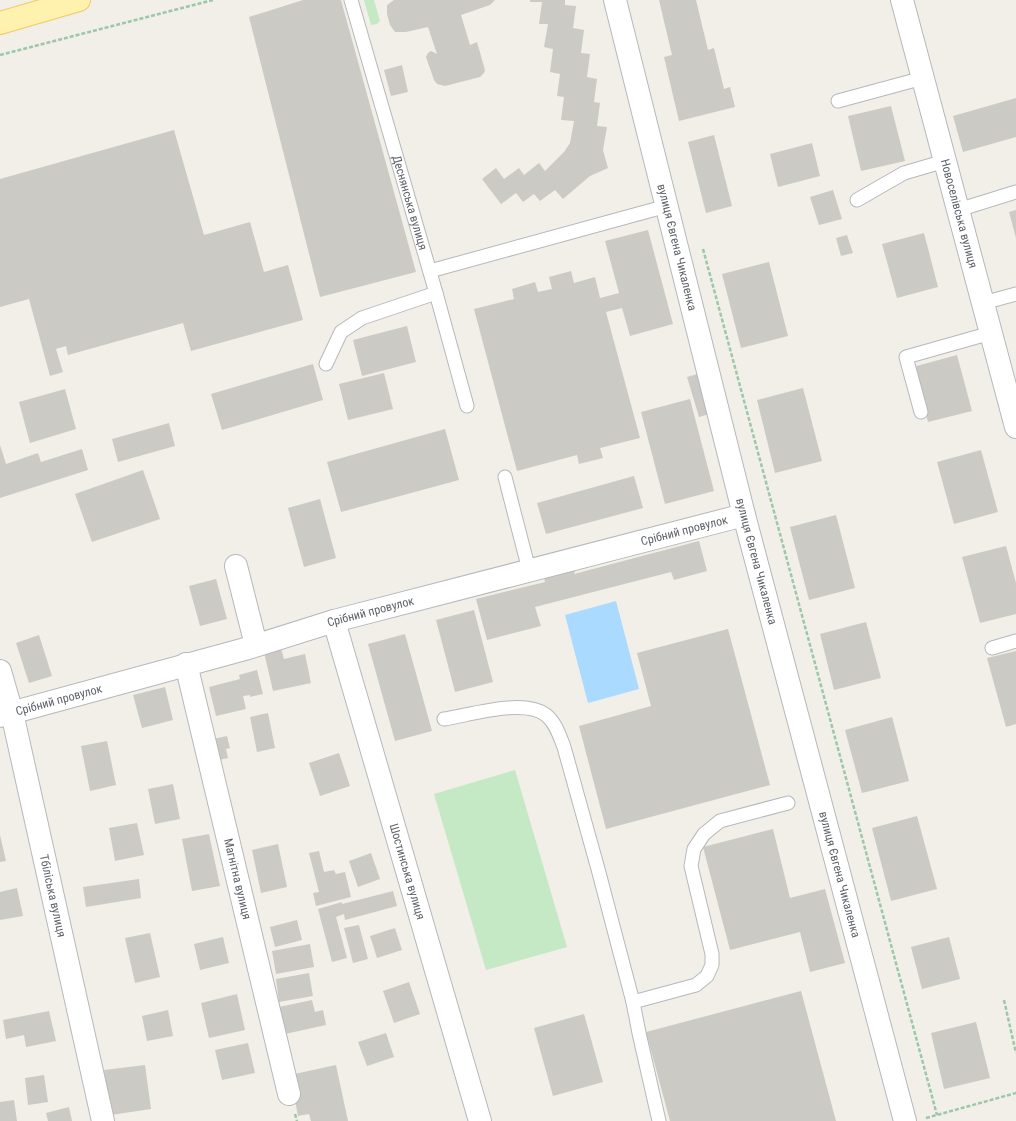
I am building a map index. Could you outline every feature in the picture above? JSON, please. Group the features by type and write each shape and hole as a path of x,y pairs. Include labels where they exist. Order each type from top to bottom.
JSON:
{"main road":[{"path":"0,23 79,0"}],"street":[{"name":"вулиця Євгена Чикаленка","path":"615,0 744,515 914,1120"},
{"name":"Новоселівська вулиця","path":"902,0 1015,422"},
{"name":"Срібний провулок","path":"6,714 256,645 334,621 744,515"},
{"path":"236,566 256,645"},
{"name":"Шостинська вулиця","path":"334,621 480,1121"},
{"name":"Магнітна вулиця","path":"186,664 289,1094"},
{"name":"Тбіліська вулиця","path":"0,671 6,714 104,1121"}],"lane":[{"name":"Деснянська вулиця","path":"351,0 430,271 467,406"},
{"path":"838,101 923,78"},
{"path":"857,200 904,173 945,161"},
{"path":"958,210 1016,192"},
{"path":"430,271 667,206"},
{"path":"326,364 341,332 362,318 436,293"},
{"path":"983,303 1016,294"},
{"path":"921,412 906,357 991,333"},
{"path":"505,477 529,570"},
{"path":"992,648 1016,641"},
{"path":"444,719 508,708 530,708 546,716 556,728 564,747 577,793 633,1002 659,1121"},
{"path":"633,1002 696,985 707,976 712,966 712,954 692,866 694,849 704,834 720,821 788,803"}],"path":[{"path":"0,55 213,0"},
{"path":"702,246 937,1115"},
{"path":"1004,1000 1016,1053"},
{"path":"914,1120 1016,1093"}],"green space":[{"path":"364,0 374,0 380,21 377,24 371,25"},
{"path":"515,770 567,947 486,970 434,794"}],"water":[{"path":"616,601 639,689 588,703 565,615"}],"building":[{"path":"303,0 341,0 416,272 320,297 249,17"},
{"path":"394,0 495,0 490,5 461,15 470,45 477,42 485,70 484,73 480,77 445,86 437,84 434,80 426,57 431,51 437,54 428,27 406,32 395,32 390,25 387,14 387,5"},
{"path":"530,0 565,0 565,5 576,6 573,28 584,30 581,53 590,54 587,77 597,79 594,102 600,103 597,126 607,127 603,150 608,168 590,176 563,199 555,190 540,201 534,194 523,202 516,193 501,204 482,179 496,168 504,179 519,168 524,175 539,163 545,171 564,152 570,143 574,121 561,120 564,97 557,96 560,74 550,72 553,49 544,47 548,24 539,24 542,2 530,2"},
{"path":"659,0 696,0 708,50 714,48 724,89 730,87 735,107 679,121 664,57 672,55"},
{"path":"402,65 408,92 391,96 384,70"},
{"path":"1016,98 1016,137 963,152 953,116"},
{"path":"891,106 905,161 861,171 848,116"},
{"path":"174,130 204,235 250,222 264,272 288,265 303,320 191,351 183,323 68,355 66,346 56,349 63,372 50,376 29,299 0,307 0,179"},
{"path":"714,135 732,206 706,213 688,142"},
{"path":"812,143 820,176 778,187 770,154"},
{"path":"833,190 842,219 819,225 810,197"},
{"path":"1016,210 1016,238 1009,212"},
{"path":"648,230 673,324 630,336 622,308 606,312 640,438 600,448 603,458 579,464 577,455 517,471 474,309 514,299 512,289 535,282 538,292 552,289 549,277 571,271 574,283 595,277 600,298 619,293 605,241"},
{"path":"924,233 938,287 897,298 882,244"},
{"path":"847,235 853,253 841,256 836,238"},
{"path":"769,262 788,336 741,348 722,274"},
{"path":"407,326 416,362 362,376 353,340"},
{"path":"957,355 972,411 928,422 913,367"},
{"path":"313,364 323,400 222,430 211,394"},
{"path":"384,373 393,409 348,420 339,384"},
{"path":"701,373 713,413 699,417 687,377"},
{"path":"803,388 822,461 775,473 757,400"},
{"path":"65,389 76,429 30,443 19,402"},
{"path":"690,399 714,491 665,504 641,412"},
{"path":"169,423 175,446 118,462 112,439"},
{"path":"445,429 459,480 341,512 327,462"},
{"path":"0,445 6,464 38,453 41,462 82,449 88,470 0,498"},
{"path":"981,450 998,512 954,524 937,462"},
{"path":"143,470 160,519 92,542 75,494"},
{"path":"634,476 643,508 546,534 537,503"},
{"path":"320,499 336,558 304,567 288,508"},
{"path":"836,515 855,588 809,600 790,527"},
{"path":"699,541 707,571 674,580 671,572 535,607 541,626 487,640 476,599 545,582 543,573 578,563 574,574"},
{"path":"1006,546 1016,583 1016,614 980,623 962,557"},
{"path":"216,579 227,619 200,626 189,586"},
{"path":"474,610 493,682 455,692 436,620"},
{"path":"866,622 881,678 834,690 820,634"},
{"path":"728,629 770,785 606,829 579,726 651,706 637,653"},
{"path":"405,634 432,731 395,741 368,644"},
{"path":"39,635 52,676 29,683 16,643"},
{"path":"281,648 284,659 305,654 311,683 273,691 264,652"},
{"path":"1016,651 1016,724 1006,727 987,658"},
{"path":"257,670 263,694 250,697 250,695 243,696 246,709 216,716 209,687 240,679 239,675"},
{"path":"165,687 173,720 142,728 133,695"},
{"path":"268,713 275,748 257,752 250,717"},
{"path":"892,717 909,781 862,793 845,730"},
{"path":"227,736 230,748 226,749 228,758 219,760 213,739"},
{"path":"107,741 116,785 90,791 81,746"},
{"path":"339,753 350,786 320,796 309,763"},
{"path":"173,784 180,819 155,824 148,789"},
{"path":"917,816 937,889 891,901 872,828"},
{"path":"137,823 144,855 115,861 109,828"},
{"path":"773,829 790,898 825,889 845,963 810,972 800,932 730,950 703,847"},
{"path":"209,834 220,886 192,891 182,839"},
{"path":"0,835 6,861 0,862"},
{"path":"278,844 287,887 261,893 252,850"},
{"path":"319,851 324,872 334,870 336,874 345,872 351,897 316,906 313,893 319,892 309,853"},
{"path":"371,853 380,879 358,887 349,861"},
{"path":"139,879 141,898 86,907 83,887"},
{"path":"17,888 23,916 0,920 0,892"},
{"path":"393,891 397,906 345,920 344,914 336,917 347,958 332,962 318,909 342,902 342,904"},
{"path":"297,920 302,940 275,947 270,927"},
{"path":"359,925 368,959 353,963 344,928"},
{"path":"395,928 402,950 377,958 370,936"},
{"path":"150,933 160,977 135,983 125,938"},
{"path":"223,937 229,963 200,970 194,944"},
{"path":"949,937 960,979 922,989 911,947"},
{"path":"310,944 314,967 276,974 272,951"},
{"path":"309,973 313,996 279,1002 276,979"},
{"path":"409,982 420,1014 394,1023 383,991"},
{"path":"801,991 836,1121 670,1121 646,1032"},
{"path":"237,994 245,1030 209,1038 201,1003"},
{"path":"312,1000 315,1012 323,1010 326,1025 285,1034 279,1007"},
{"path":"168,1010 173,1036 147,1041 142,1016"},
{"path":"49,1011 56,1041 26,1047 24,1035 6,1039 3,1020"},
{"path":"584,1014 603,1082 553,1096 534,1028"},
{"path":"976,1022 990,1078 944,1089 931,1033"},
{"path":"386,1033 394,1057 367,1066 358,1042"},
{"path":"248,1043 255,1073 222,1080 215,1050"},
{"path":"145,1065 151,1109 111,1115 104,1070"},
{"path":"336,1065 348,1121 311,1121 309,1114 298,1116 290,1075"},
{"path":"44,1075 48,1102 28,1105 25,1078"},
{"path":"14,1100 17,1121 0,1121 0,1102"},
{"path":"69,1107 72,1121 48,1121 46,1113"}]}
